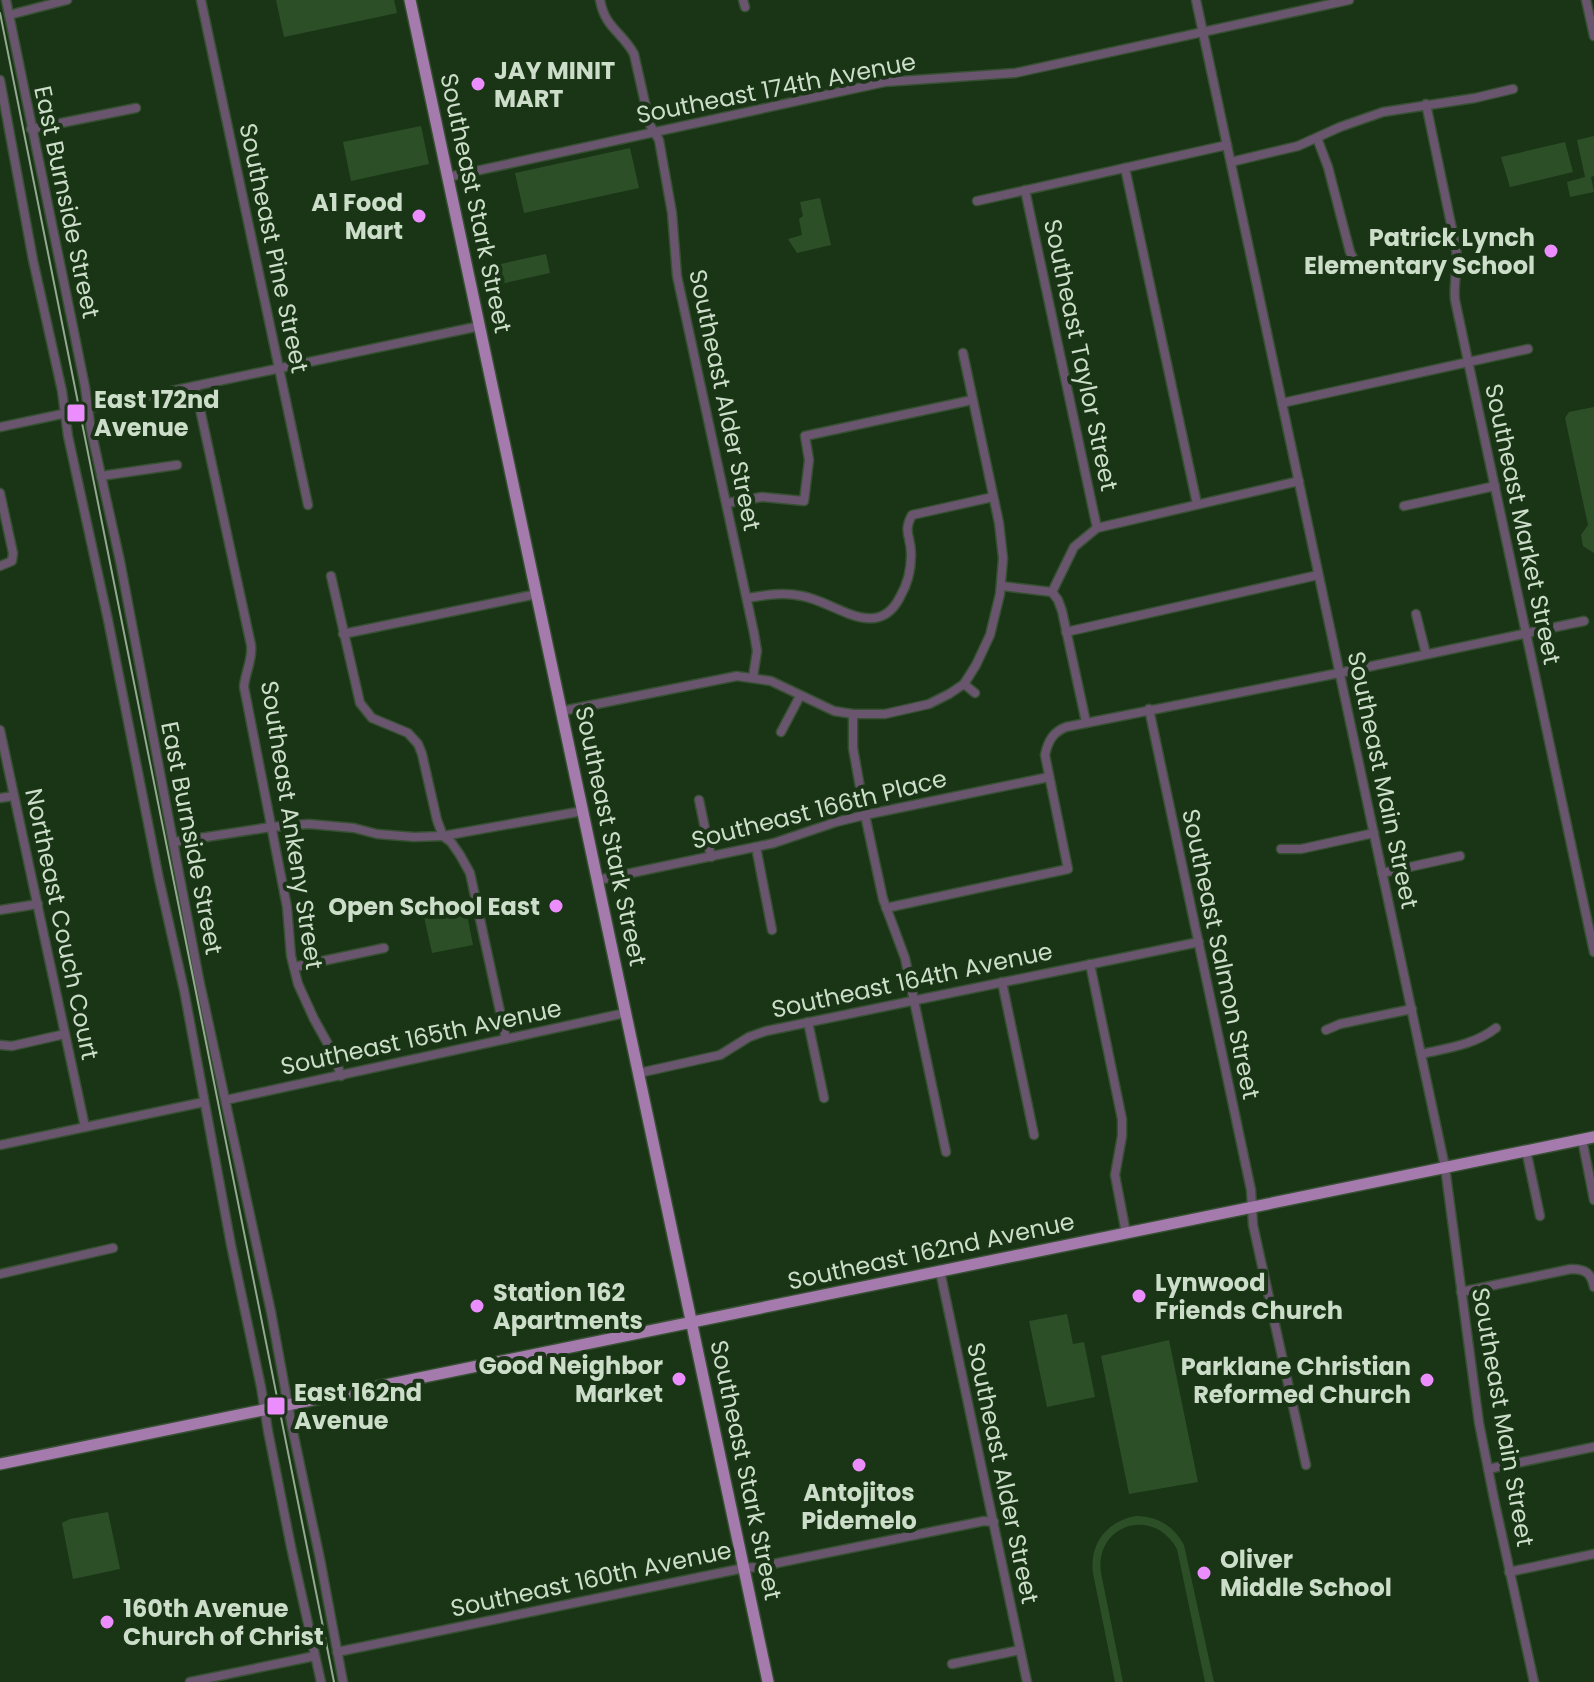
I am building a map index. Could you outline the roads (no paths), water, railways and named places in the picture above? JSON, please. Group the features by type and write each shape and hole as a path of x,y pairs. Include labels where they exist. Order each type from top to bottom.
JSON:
{"main road":[{"name":"Southeast Stark Street","path":"410,0 768,1682"},
{"name":"Southeast 162nd Avenue","path":"0,1464 1588,1138"}],"street":[{"name":"East Burnside Street","path":"6,0 120,561 199,979 271,1312 276,1407 291,1547 321,1682"},
{"path":"9,15 67,0"},
{"name":"Southeast Pine Street","path":"201,0 308,505"},
{"name":"Southeast Alder Street","path":"600,0 607,21 634,54 650,125 659,140 667,182 677,276 757,651 753,677"},
{"name":"Southeast Main Street","path":"1196,0 1445,1167 1479,1423 1534,1682"},
{"name":"Southeast 174th Avenue","path":"448,177 885,82 1015,73 1349,0"},
{"path":"1586,0 1594,36"},
{"name":"East Burnside Street","path":"0,80 33,260 53,344 159,879 184,990 231,1245 261,1387 276,1407 306,1497 343,1682"},
{"path":"1231,162 1281,151 1365,117 1513,89"},
{"name":"Southeast Market Street","path":"1426,104 1458,258 1454,291 1468,362 1594,952"},
{"path":"31,129 136,108"},
{"path":"1317,138 1328,167 1350,252 1357,266"},
{"path":"977,201 1227,145"},
{"path":"1125,168 1197,504"},
{"name":"Southeast Taylor Street","path":"1025,190 1097,528"},
{"path":"0,427 480,326"},
{"path":"1282,403 1528,349"},
{"path":"562,711 728,676 771,681 834,711 885,714 929,704 964,684 990,635 1002,586 1002,539 963,353"},
{"name":"Southeast Ankeny Street","path":"195,386 251,645 252,654 244,687 289,919 294,967 304,999 330,1044 341,1076"},
{"path":"727,503 762,497 804,501 809,460 805,436 972,400"},
{"path":"101,476 177,465"},
{"path":"1052,592 1074,547 1097,528 1299,481"},
{"path":"1404,506 1495,486"},
{"path":"0,493 13,553 12,561 0,566"},
{"path":"747,598 785,593 801,595 860,618 879,616 893,608 900,599 908,577 912,554 906,525 912,515 993,497"},
{"path":"1066,632 1318,575"},
{"path":"331,576 360,703 376,720 408,733 418,744 443,836 451,842 470,873 506,1039"},
{"path":"1002,586 1052,592 1058,600 1086,722"},
{"path":"343,634 537,594"},
{"path":"1416,614 1426,654"},
{"path":"886,908 1068,869 1045,755 1051,738 1059,730 1584,621"},
{"path":"964,684 975,693"},
{"path":"781,732 800,696"},
{"name":"Southeast Salmon Street","path":"1149,709 1251,1190 1252,1207"},
{"path":"853,714 853,748 865,815 886,908 901,945 946,1152"},
{"name":"Northeast Couch Court","path":"0,730 85,1127"},
{"name":"Southeast 166th Place","path":"598,880 756,847 865,815 1049,777"},
{"path":"0,798 14,796"},
{"path":"699,800 711,857"},
{"path":"174,842 309,824 335,825 377,834 443,836 583,811"},
{"path":"1281,849 1301,849 1374,833"},
{"path":"375,844 377,834"},
{"path":"756,847 772,930"},
{"path":"1382,873 1460,856"},
{"path":"0,910 38,904"},
{"name":"Southeast 164th Avenue","path":"639,1073 720,1055 756,1033 1199,942"},
{"path":"294,967 384,948"},
{"path":"1090,964 1122,1119 1115,1175 1126,1233"},
{"path":"1002,982 1034,1135"},
{"path":"1326,1030 1340,1024 1412,1009"},
{"name":"Southeast 165th Avenue","path":"226,1100 625,1013"},
{"path":"808,1022 824,1098"},
{"path":"1421,1054 1483,1039 1496,1028"},
{"path":"0,1045 12,1046 65,1034"},
{"path":"0,1145 204,1102"},
{"path":"1588,1138 1594,1200"},
{"path":"1526,1150 1540,1216"},
{"path":"1252,1207 1253,1225 1306,1465"},
{"path":"0,1274 113,1248"},
{"path":"1461,1292 1571,1269 1585,1270 1590,1274 1594,1287"},
{"name":"Southeast Alder Street","path":"940,1271 1027,1682"},
{"path":"1488,1469 1594,1447"},
{"name":"Southeast 160th Avenue","path":"337,1652 744,1568 984,1521 994,1522"},
{"path":"1509,1572 1594,1554"},
{"path":"952,1664 1020,1650"},
{"path":"190,1682 315,1656"}],"tram line":[{"path":"0,13 334,1682"}],"place":[{"name":"JAY MINIT MART","path":"478,84"},
{"name":"A1 Food Mart","path":"419,216"},
{"name":"Patrick Lynch Elementary School","path":"1551,251"},
{"name":"East 172nd Avenue","path":"76,413"},
{"name":"Open School East","path":"556,906"},
{"name":"Lynwood Friends Church","path":"1139,1296"},
{"name":"Station 162 Apartments","path":"477,1306"},
{"name":"Good Neighbor Market","path":"679,1379"},
{"name":"Parklane Christian Reformed Church","path":"1427,1380"},
{"name":"East 162nd Avenue","path":"276,1406"},
{"name":"Antojitos Pidemelo","path":"859,1465"},
{"name":"Oliver Middle School","path":"1204,1573"},
{"name":"160th Avenue Church of Christ","path":"107,1622"}]}
